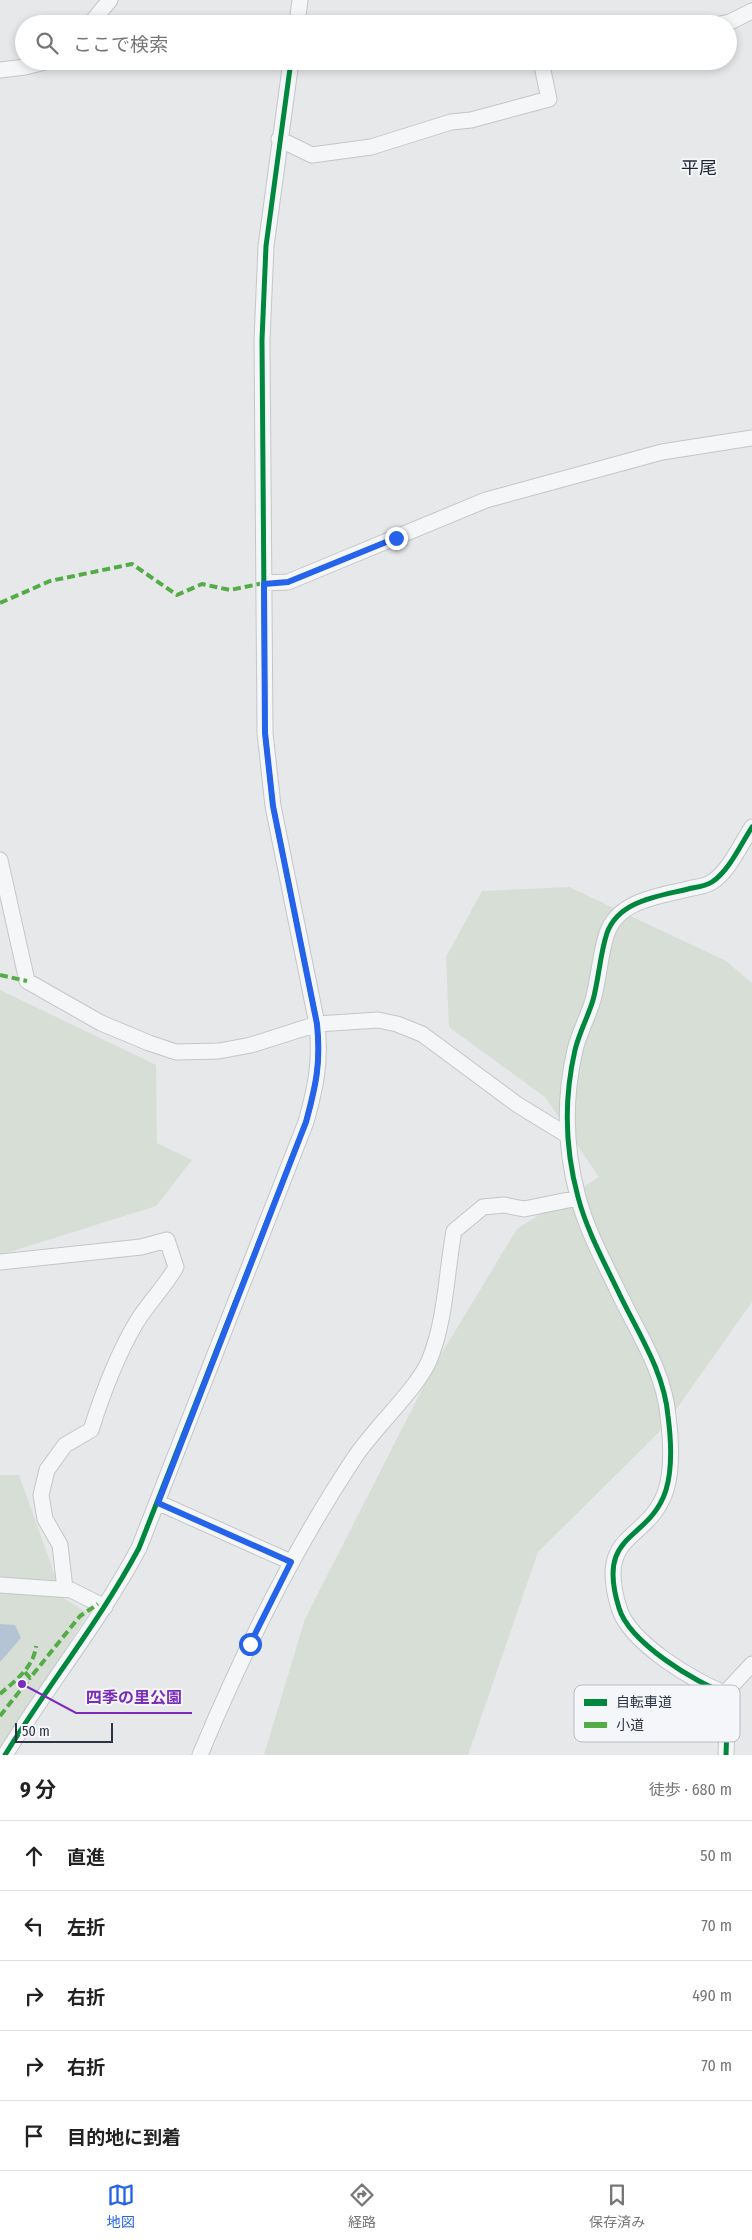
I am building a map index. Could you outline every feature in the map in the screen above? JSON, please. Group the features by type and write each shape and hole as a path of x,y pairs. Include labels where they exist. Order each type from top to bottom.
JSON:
{"street":[{"path":"98,15 110,0"},
{"path":"298,15 300,0"},
{"path":"737,18 752,11"},
{"path":"0,70 15,68"},
{"path":"5,1755 31,1712 105,1607 139,1548 306,1122 316,1087 320,1052 317,1024 273,806 265,733 262,340 266,246 290,70"},
{"path":"279,139 312,155 371,147 451,122 471,120 549,99 543,70"},
{"path":"264,584 288,582 486,500 662,452 752,438"},
{"path":"711,1685 673,1665 646,1646 627,1626 619,1611 612,1580 616,1552 630,1535 656,1510 666,1490 670,1461 668,1414 659,1372 626,1308 578,1198 568,1135 568,1088 576,1048 593,1001 607,932 619,912 639,902 711,883 722,873 752,827"},
{"path":"0,860 27,981 101,1023 176,1052 219,1051 251,1045 317,1024 378,1020 397,1024 422,1034 518,1105 568,1135"},
{"path":"200,1755 228,1687 291,1562 355,1456 428,1362 439,1326 454,1231 483,1208 504,1205 524,1209 578,1198"},
{"path":"0,1262 141,1247 167,1240 176,1267 137,1322 123,1348 110,1374 91,1430 65,1445 47,1470 41,1495 46,1519 60,1545 65,1589"},
{"path":"158,1503 291,1562"},
{"path":"0,1585 65,1589 105,1607"},
{"path":"733,1685 752,1664"},
{"path":"726,1742 726,1755"}],"shaded area":[{"path":"569,887 726,961 752,983 752,1302 663,1428 538,1552 468,1755 264,1755 305,1619 434,1366 517,1229 599,1177 545,1097 449,1027 446,957 482,891"},
{"path":"0,990 156,1065 157,1143 192,1160 156,1206 0,1255"},
{"path":"0,1475 19,1475 63,1598 88,1613 0,1755"}],"water":[{"path":"0,1624 15,1625 21,1638 0,1662"}],"marked path":[{"path":"0,603 50,581 132,564 177,595 202,584 230,590 264,583"},
{"path":"0,975 27,981"},
{"path":"25,1672 30,1678 80,1616 98,1604"},
{"path":"0,1694 28,1667 32,1661 36,1646"},
{"path":"0,1716 30,1678"}],"cycle path":[{"path":"5,1755 108,1601 139,1548 306,1122 313,1097 318,1062 317,1024 273,806 265,733 262,340 266,246 290,70"},
{"path":"706,1685 665,1660 636,1634 625,1621 619,1608 613,1583 614,1564 619,1550 648,1520 658,1507 666,1490 671,1443 665,1399 655,1366 590,1232 581,1209 570,1161 568,1142 569,1086 575,1050 593,1000 607,933 613,922 621,913 643,901 712,882 724,871 752,827"},
{"path":"726,1742 726,1755"}],"place":[{"name":"四季の里公園","path":"22,1684"}],"district":[{"name":"平尾","path":"699,168"}],"route":[{"path":"250,1644 291,1562 158,1503 306,1122 316,1087 320,1052 317,1024 273,806 265,733 264,584 288,582 396,538"}]}
